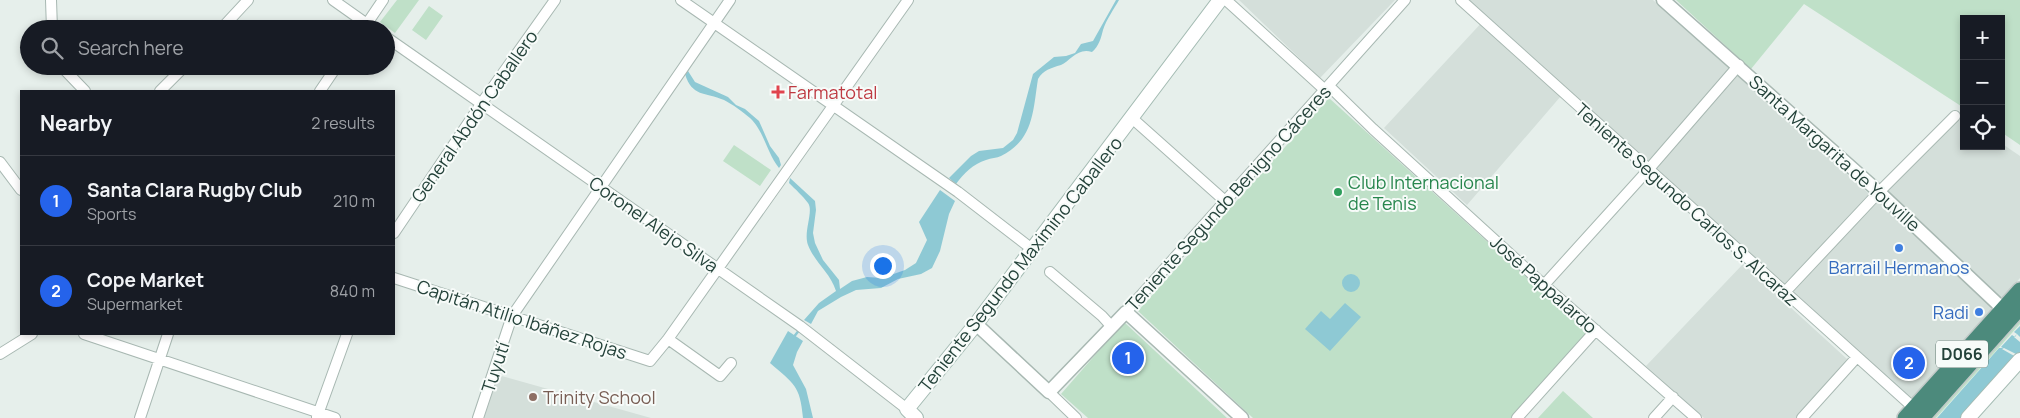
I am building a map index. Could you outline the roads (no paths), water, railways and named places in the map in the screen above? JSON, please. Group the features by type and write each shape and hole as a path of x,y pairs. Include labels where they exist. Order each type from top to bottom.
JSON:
{"highway":[{"name":"D066","path":"1913,415 2020,290"},
{"name":"D066","path":"1913,415 2020,308"}],"main road":[{"name":"Teniente Segundo Maximino Caballero","path":"912,414 976,324 1220,0"},
{"path":"1968,418 2020,360"}],"street":[{"path":"51,0 52,20"},
{"path":"230,20 248,0"},
{"path":"332,0 359,20"},
{"path":"372,20 383,0"},
{"name":"General Abdón Caballero","path":"395,232 481,104 555,0"},
{"path":"681,0 958,192 1032,249"},
{"name":"Tuyutí","path":"478,418 512,316 730,0"},
{"path":"730,363 720,376 668,339 908,0"},
{"name":"José Pappalardo","path":"1226,0 1696,418"},
{"name":"Teniente Segundo Benigno Cáceres","path":"1049,392 1126,312 1405,0"},
{"name":"Teniente Segundo Carlos S. Alcaraz","path":"1461,0 1857,357 1913,415"},
{"name":"Santa Margarita de Youville","path":"1663,0 1739,65 1879,192 2003,309"},
{"name":"Coronel Alejo Silva","path":"395,44 804,329 912,414"},
{"path":"1544,284 1648,170 1739,65"},
{"path":"70,75 84,90"},
{"path":"161,90 176,75"},
{"path":"321,90 331,75"},
{"path":"1785,292 1879,192 1955,116"},
{"path":"1132,119 1225,201"},
{"path":"0,162 20,189"},
{"path":"1050,272 1102,316 1112,327"},
{"name":"Capitán Atilio Ibáñez Rojas","path":"395,278 650,361 668,339"},
{"path":"1126,312 1242,418"},
{"path":"976,324 1076,418"},
{"path":"1517,418 1596,330"},
{"path":"0,354 30,335"},
{"path":"87,335 318,415 335,418"},
{"path":"140,418 168,335"},
{"path":"318,415 346,335"},
{"path":"1802,418 1857,357"},
{"path":"1654,418 1673,397"}],"water":[{"path":"1116,0 1119,0 1106,22 1099,42 1092,52 1083,51 1078,53 1061,65 1042,73 1038,79 1030,123 1020,142 1001,156 988,159 973,166 956,184 949,178 971,156 979,151 1003,148 1013,140 1017,133 1033,74 1054,57 1075,53 1081,44 1093,41"},
{"path":"688,71 695,82 728,97 759,121 770,146 779,158 781,165 779,168 755,123 724,100 700,93 691,87 685,74"},
{"path":"790,178 815,201 816,210 813,233 815,243 823,260 839,280 840,289 852,281 867,277 882,278 905,270 916,263 927,240 919,222 940,190 955,201 949,214 940,251 932,268 921,274 898,279 881,288 856,290 818,311 811,324 804,320 819,303 836,291 830,278 814,257 808,245 807,234 810,207 789,183"},
{"path":"1351,274 1359,279 1360,283 1355,291 1351,292 1343,287 1342,283 1347,275"},
{"path":"1345,303 1361,317 1330,351 1305,329 1321,311 1330,319"},
{"path":"2020,326 2020,337 2014,332"},
{"path":"788,331 803,341 793,365 806,389 813,418 803,418 798,392 790,381 770,363"},
{"path":"2012,335 2020,342 2020,353 2018,355 2004,348 2002,349 2016,357 1961,418 1937,418 1999,348 2003,348 2001,347"}],"waterway":[{"path":"793,338 800,329"}],"place":[{"name":"Farmatotal","path":"778,92"},
{"name":"Club Internacional de Tenis","path":"1338,192"},
{"name":"Barrail Hermanos","path":"1899,248"},
{"name":"Radi","path":"1979,312"},
{"name":"Santa Clara Rugby Club","path":"1128,358"},
{"name":"Cope Market","path":"1909,363"},
{"name":"Trinity School","path":"533,397"}]}
